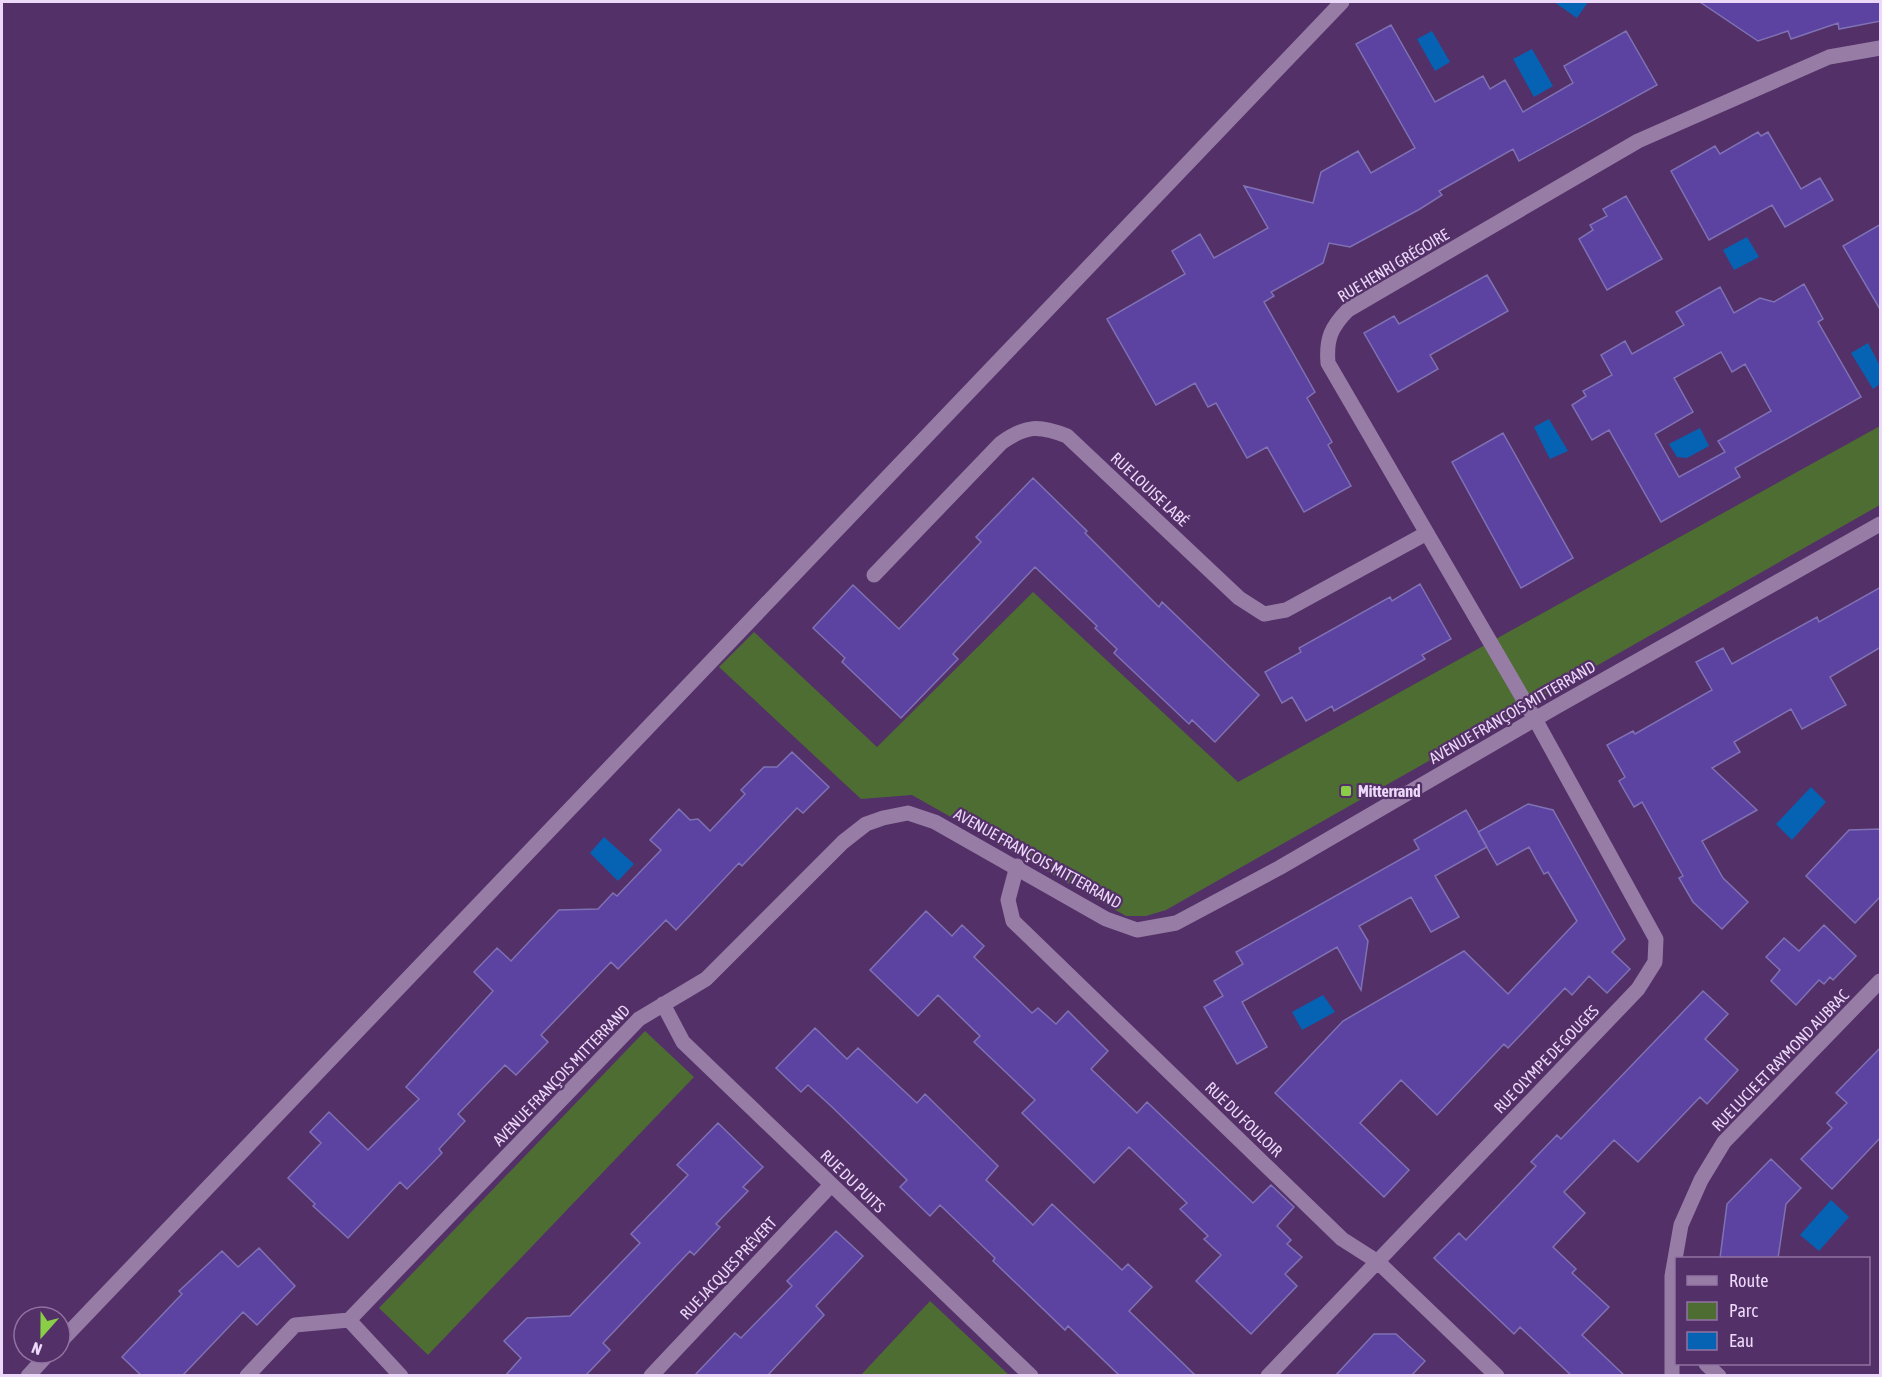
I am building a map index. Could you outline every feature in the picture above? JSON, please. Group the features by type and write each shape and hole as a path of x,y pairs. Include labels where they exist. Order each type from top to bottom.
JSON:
{"street":[{"path":"72,1329 1342,2"},
{"name":"RUE HENRI GRÉGOIRE","path":"1535,719 1328,363 1326,345 1332,326 1348,310 1638,141 1829,57 1881,48"},
{"name":"RUE LOUISE LABÉ","path":"874,575 1001,443 1019,430 1037,428 1045,428 1067,436 1239,598 1264,614 1286,610 1426,534"},
{"name":"AVENUE FRANÇOIS MITTERRAND","path":"349,1320 639,1018 706,979 843,842 866,824 908,813 935,822 1017,866 1106,919 1137,930 1176,923 1279,868 1535,719 1881,524"},
{"name":"RUE OLYMPE DE GOUGES","path":"1268,1376 1638,989 1655,962 1656,939 1535,719"},
{"name":"RUE DU FOULOIR","path":"1017,866 1008,900 1013,921 1342,1239 1378,1262 1497,1376"},
{"name":"RUE LUCIE ET RAYMOND AUBRAC","path":"1675,1257 1681,1225 1701,1180 1724,1142 1881,981"},
{"name":"RUE DU PUITS","path":"663,1004 683,1042 1031,1376"},
{"name":"RUE JACQUES PRÉVERT","path":"657,1374 831,1185"},
{"name":"RUE LUCIE ET RAYMOND AUBRAC","path":"1672,1376 1674,1335 1672,1276 1675,1259"},
{"path":"247,1376 295,1325 349,1320 401,1376"},
{"path":"1707,1365 1719,1376"}],"green space":[{"path":"1880,426 1880,505 1166,910 1146,916 1126,916 912,795 861,799 719,667 754,632 877,747 1033,592 1238,782"},
{"path":"645,1031 694,1077 428,1355 379,1308"},
{"path":"930,1301 1009,1375 861,1375"}],"water":[{"path":"1554,2 1588,2 1577,18"},
{"path":"1432,31 1450,62 1435,71 1417,39"},
{"path":"1532,49 1553,86 1534,97 1513,59"},
{"path":"1747,237 1759,257 1734,270 1723,250"},
{"path":"1868,343 1880,366 1880,384 1873,389 1851,353"},
{"path":"1549,419 1568,451 1550,459 1534,427"},
{"path":"1700,428 1709,446 1687,458 1677,457 1669,444"},
{"path":"1811,787 1826,802 1792,840 1776,824"},
{"path":"604,837 634,864 618,881 590,853"},
{"path":"1323,995 1335,1012 1302,1030 1292,1012"},
{"path":"1831,1200 1849,1217 1819,1251 1800,1235"}],"building":[{"path":"1700,2 1881,2 1881,21 1839,29 1838,23 1791,39 1788,31 1758,41"},
{"path":"1391,25 1435,102 1483,76 1490,89 1505,80 1523,112 1573,83 1564,66 1626,31 1657,85 1519,161 1513,149 1439,191 1442,195 1420,209 1350,247 1329,243 1323,263 1271,292 1274,296 1264,302 1315,392 1307,398 1332,442 1328,445 1351,486 1304,512 1267,447 1247,458 1216,403 1208,407 1195,383 1156,405 1107,319 1185,274 1172,251 1200,234 1214,258 1268,228 1244,186 1313,203 1321,172 1358,151 1371,173 1415,148 1356,44"},
{"path":"1758,132 1761,136 1768,132 1801,189 1820,178 1833,200 1785,227 1772,205 1709,240 1671,171 1715,146 1720,154"},
{"path":"1626,196 1662,259 1607,290 1579,239 1593,230 1590,225 1607,216 1603,209"},
{"path":"1881,224 1881,311 1843,246"},
{"path":"1487,275 1508,311 1430,355 1438,369 1398,392 1364,333 1394,316 1399,324"},
{"path":"1804,284 1823,319 1818,322 1861,397 1735,468 1740,477 1661,522 1609,430 1592,440 1572,405 1586,396 1583,391 1612,375 1601,355 1625,341 1632,354 1684,325 1676,312 1720,287 1734,313 1760,298 1774,302","holes":["1721,352 1732,372 1745,364 1771,411 1718,441 1725,452 1679,477 1655,434 1693,412 1674,378"]},
{"path":"1503,433 1573,558 1521,588 1452,462"},
{"path":"1033,478 1159,607 1162,602 1259,695 1215,742 1192,720 1189,724 1114,653 1117,649 1095,628 1097,626 1035,567 953,654 958,659 901,718 842,662 845,658 813,628 853,585 899,629 981,542 976,537"},
{"path":"1420,584 1451,639 1422,655 1425,659 1334,711 1332,706 1306,721 1292,697 1282,703 1265,672 1301,652 1299,648 1390,597 1392,601"},
{"path":"1881,587 1881,647 1830,677 1846,705 1802,729 1791,709 1734,742 1740,752 1712,768 1757,810 1702,841 1723,878 1748,902 1722,929 1693,902 1679,878 1683,876 1642,802 1634,807 1619,781 1625,777 1607,745 1633,731 1635,734 1712,690 1696,662 1723,648 1732,664 1817,617 1819,622"},
{"path":"792,752 829,787 803,813 797,808 742,866 739,863 676,930 666,920 618,969 611,962 541,1035 548,1042 516,1075 505,1065 458,1114 465,1121 439,1149 442,1153 407,1189 400,1182 348,1238 313,1206 315,1204 288,1178 321,1143 310,1132 329,1112 368,1150 419,1099 406,1087 493,991 474,972 497,948 511,961 559,910 598,909 613,893 617,896 661,850 650,840 679,809 690,820 698,819 710,831 745,794 741,790 764,767 777,767"},
{"path":"1528,804 1553,810 1625,939 1612,952 1630,969 1607,993 1589,976 1572,995 1565,988 1508,1048 1504,1044 1437,1115 1401,1080 1360,1123 1409,1170 1384,1197 1275,1093 1343,1021 1464,951 1508,994 1577,921 1548,872 1544,874 1529,847 1497,865 1478,832"},
{"path":"1466,810 1487,847 1435,876 1459,917 1431,932 1411,897 1359,926 1368,941 1361,990 1337,947 1242,1002 1267,1047 1237,1064 1204,1007 1223,996 1214,981 1243,964 1236,952 1419,849 1414,840"},
{"path":"1881,829 1881,896 1855,923 1806,876 1849,830"},
{"path":"926,911 952,936 962,925 984,946 974,957 1032,1013 1038,1008 1056,1024 1068,1011 1108,1051 1091,1069 1137,1113 1147,1102 1253,1203 1271,1185 1294,1207 1277,1226 1291,1240 1287,1244 1302,1257 1285,1274 1297,1286 1251,1334 1196,1281 1221,1255 1204,1239 1208,1236 1180,1209 1187,1203 1129,1147 1094,1183 1022,1113 1035,1100 974,1042 980,1036 938,995 918,1016 870,970"},
{"path":"1824,925 1856,956 1833,980 1830,977 1824,984 1819,980 1796,1005 1771,981 1780,970 1766,957 1784,938 1799,951"},
{"path":"1703,991 1728,1014 1705,1039 1738,1070 1707,1104 1700,1097 1638,1162 1614,1140 1564,1192 1585,1213 1553,1247 1576,1269 1572,1273 1609,1307 1582,1335 1625,1376 1572,1376 1520,1327 1514,1334 1434,1258 1459,1233 1466,1240 1536,1166 1531,1162 1557,1135 1561,1139"},
{"path":"815,1028 847,1059 858,1048 917,1103 925,1094 998,1166 986,1180 1033,1225 1052,1204 1122,1270 1128,1264 1152,1287 1129,1311 1196,1376 1120,1376 1068,1326 1065,1330 993,1261 995,1258 940,1205 930,1216 900,1187 907,1180 831,1106 808,1085 801,1092 776,1068"},
{"path":"1881,1047 1881,1137 1832,1189 1801,1159 1832,1128 1827,1123 1847,1103 1836,1093"},
{"path":"718,1123 763,1167 743,1187 748,1191 716,1224 720,1227 694,1255 690,1251 603,1343 610,1350 585,1376 505,1376 521,1358 504,1341 527,1318 570,1316 640,1243 631,1234 688,1175 677,1165"},
{"path":"1771,1159 1801,1188 1786,1204 1778,1257 1720,1257 1727,1204"},
{"path":"836,1231 863,1256 816,1306 824,1315 767,1376 694,1376 735,1333 741,1338 792,1286 787,1281"},
{"path":"259,1248 295,1286 257,1325 243,1312 182,1376 142,1376 122,1357 182,1294 179,1291 222,1251 238,1267"},
{"path":"1374,1334 1396,1334 1425,1361 1411,1376 1335,1376"}],"place":[{"name":"Mitterrand","path":"1346,791"}]}
